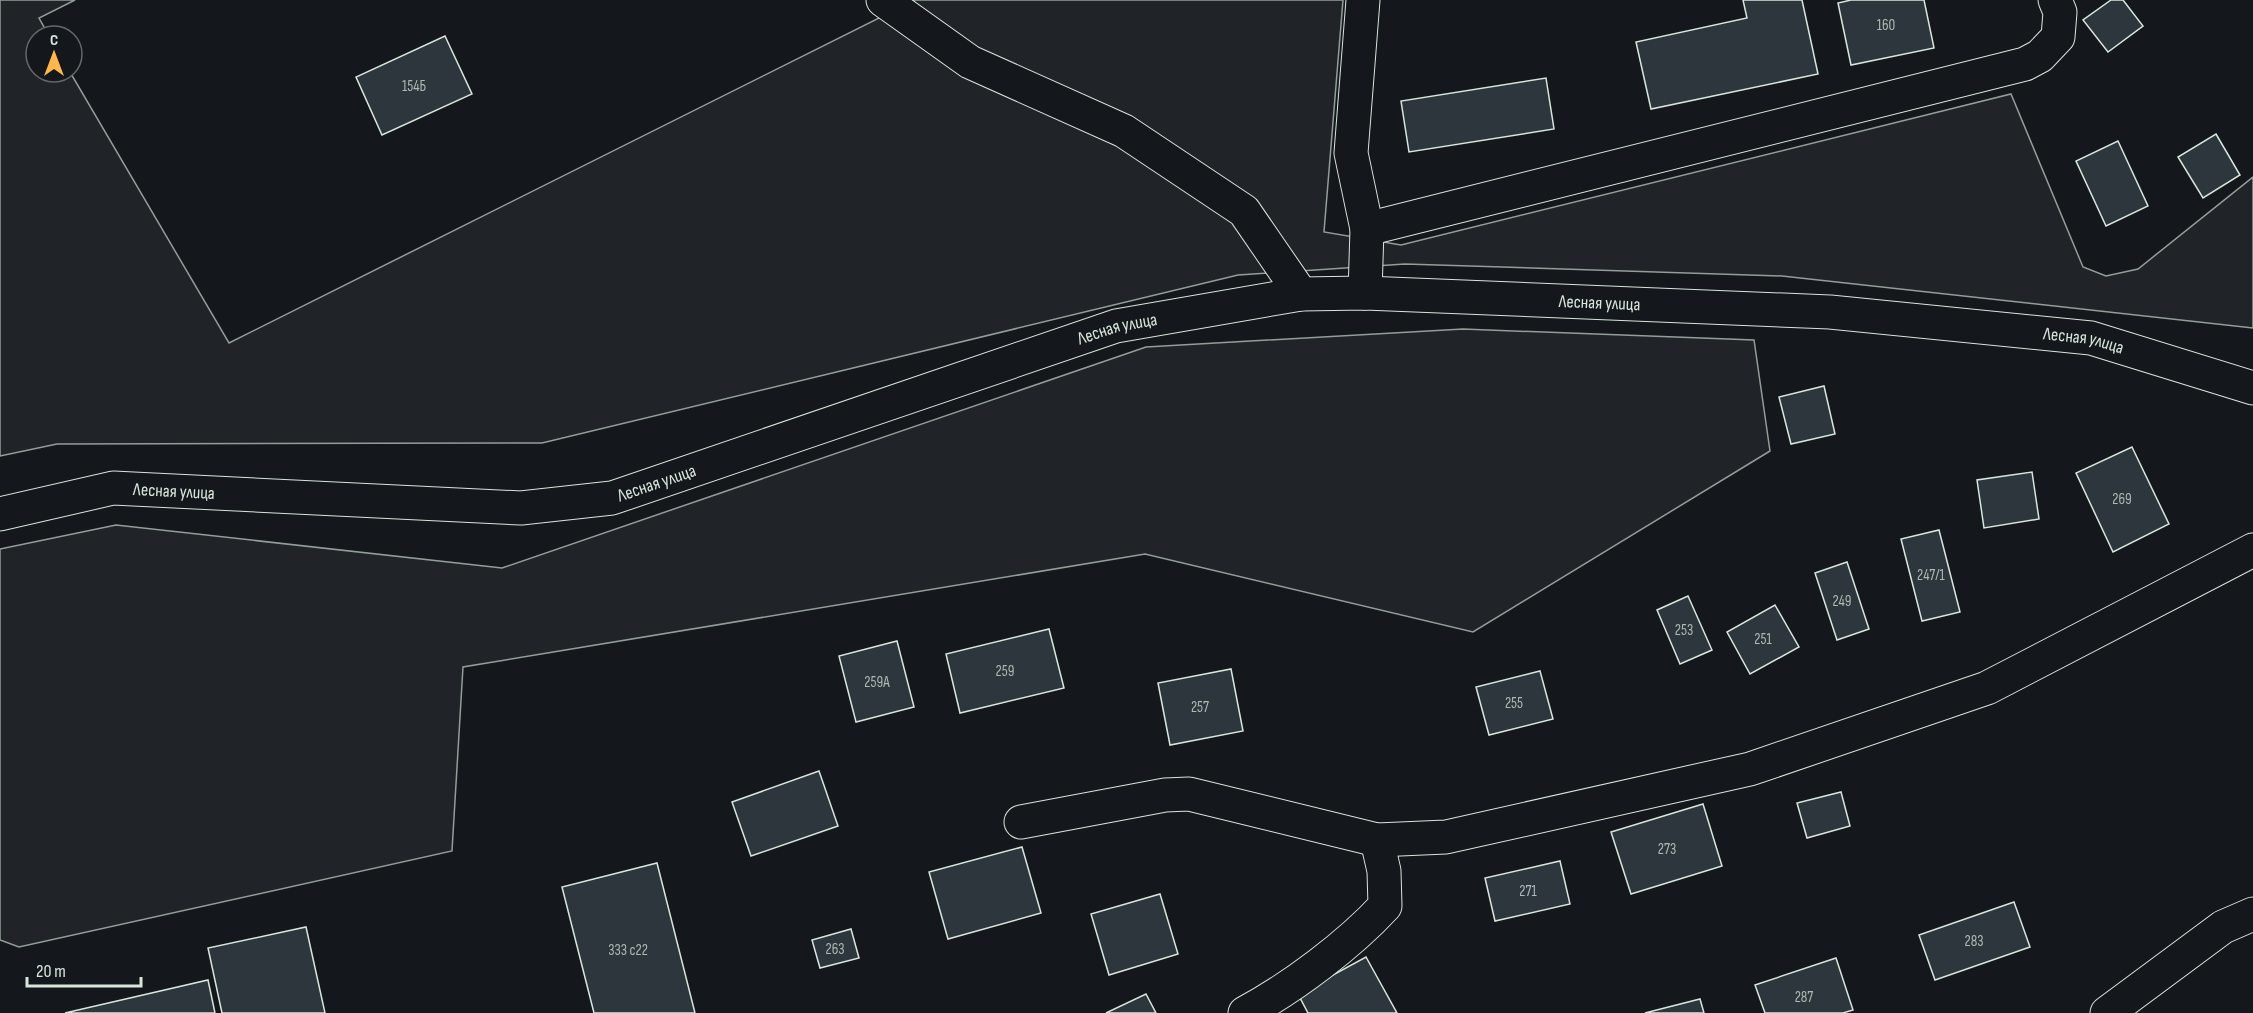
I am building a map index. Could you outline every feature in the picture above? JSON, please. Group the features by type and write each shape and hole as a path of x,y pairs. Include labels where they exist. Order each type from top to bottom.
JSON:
{"street":[{"path":"883,0 970,62 1124,131 1244,211 1301,294"},
{"path":"1363,0 1351,153 1367,229 1365,293"},
{"path":"1367,229 2025,64 2040,57 2058,38 2060,12 2055,0"},
{"name":"Лесная улица","path":"0,514 113,488 521,508 612,498 1116,326 1301,294 1365,293 1830,312 2091,338 2253,388"},
{"path":"1021,822 1165,795 1189,794 1377,840 1446,837 1750,769 1987,688 2253,550"},
{"path":"1245,1013 1268,1001 1365,927 1385,906 1384,871 1377,840"},
{"path":"2107,1013 2223,927 2253,914"}],"shaded area":[{"path":"0,0 75,0 39,18 42,24 24,24 24,84 77,84 229,343 915,0 1343,0 1324,232 1401,245 2011,94 2083,267 2106,276 2138,269 2253,177 2253,328 1782,276 1405,264 1238,275 542,443 57,444 0,456"},
{"path":"1463,329 1754,340 1770,451 1473,632 1145,554 463,667 452,851 19,947 0,940 0,549 116,525 502,568 1146,347"}],"building":[{"path":"1743,0 1802,0 1818,74 1651,109 1636,42 1747,18"},
{"path":"1851,0 1924,0 1934,48 1851,65 1838,3"},
{"path":"2111,0 2123,0 2143,26 2108,52 2083,20"},
{"path":"445,36 472,94 382,135 356,77"},
{"path":"1546,78 1554,129 1409,152 1401,101"},
{"path":"2216,134 2240,175 2203,198 2178,157"},
{"path":"2118,141 2148,206 2106,226 2076,161"},
{"path":"1824,386 1835,434 1791,444 1779,397"},
{"path":"2132,447 2169,524 2113,552 2076,473"},
{"path":"2032,472 2039,519 1984,528 1977,480"},
{"path":"1939,530 1960,612 1922,621 1901,539"},
{"path":"1847,562 1869,629 1837,640 1815,573"},
{"path":"1688,596 1712,650 1680,664 1657,610"},
{"path":"1775,605 1799,647 1750,674 1727,632"},
{"path":"1049,629 1064,688 960,713 946,654"},
{"path":"897,641 914,707 856,722 839,656"},
{"path":"1231,669 1243,731 1170,745 1158,683"},
{"path":"1540,671 1553,719 1489,735 1476,687"},
{"path":"819,771 838,826 751,856 732,802"},
{"path":"1841,792 1850,826 1807,838 1797,803"},
{"path":"1703,804 1722,866 1631,894 1611,832"},
{"path":"1022,847 1041,913 948,939 929,872"},
{"path":"1560,861 1570,904 1495,921 1485,878"},
{"path":"657,863 695,1013 594,1013 562,887"},
{"path":"1160,894 1178,954 1109,975 1091,914"},
{"path":"2014,902 2030,947 1935,980 1919,935"},
{"path":"306,927 325,1013 222,1013 208,948"},
{"path":"851,929 859,958 820,968 812,940"},
{"path":"1366,957 1397,1013 1308,1013 1298,994"},
{"path":"1836,958 1853,1010 1843,1013 1765,1013 1755,985"},
{"path":"208,980 215,1013 65,1013"},
{"path":"1146,994 1156,1013 1106,1013"},
{"path":"1700,999 1704,1013 1645,1013"}]}
